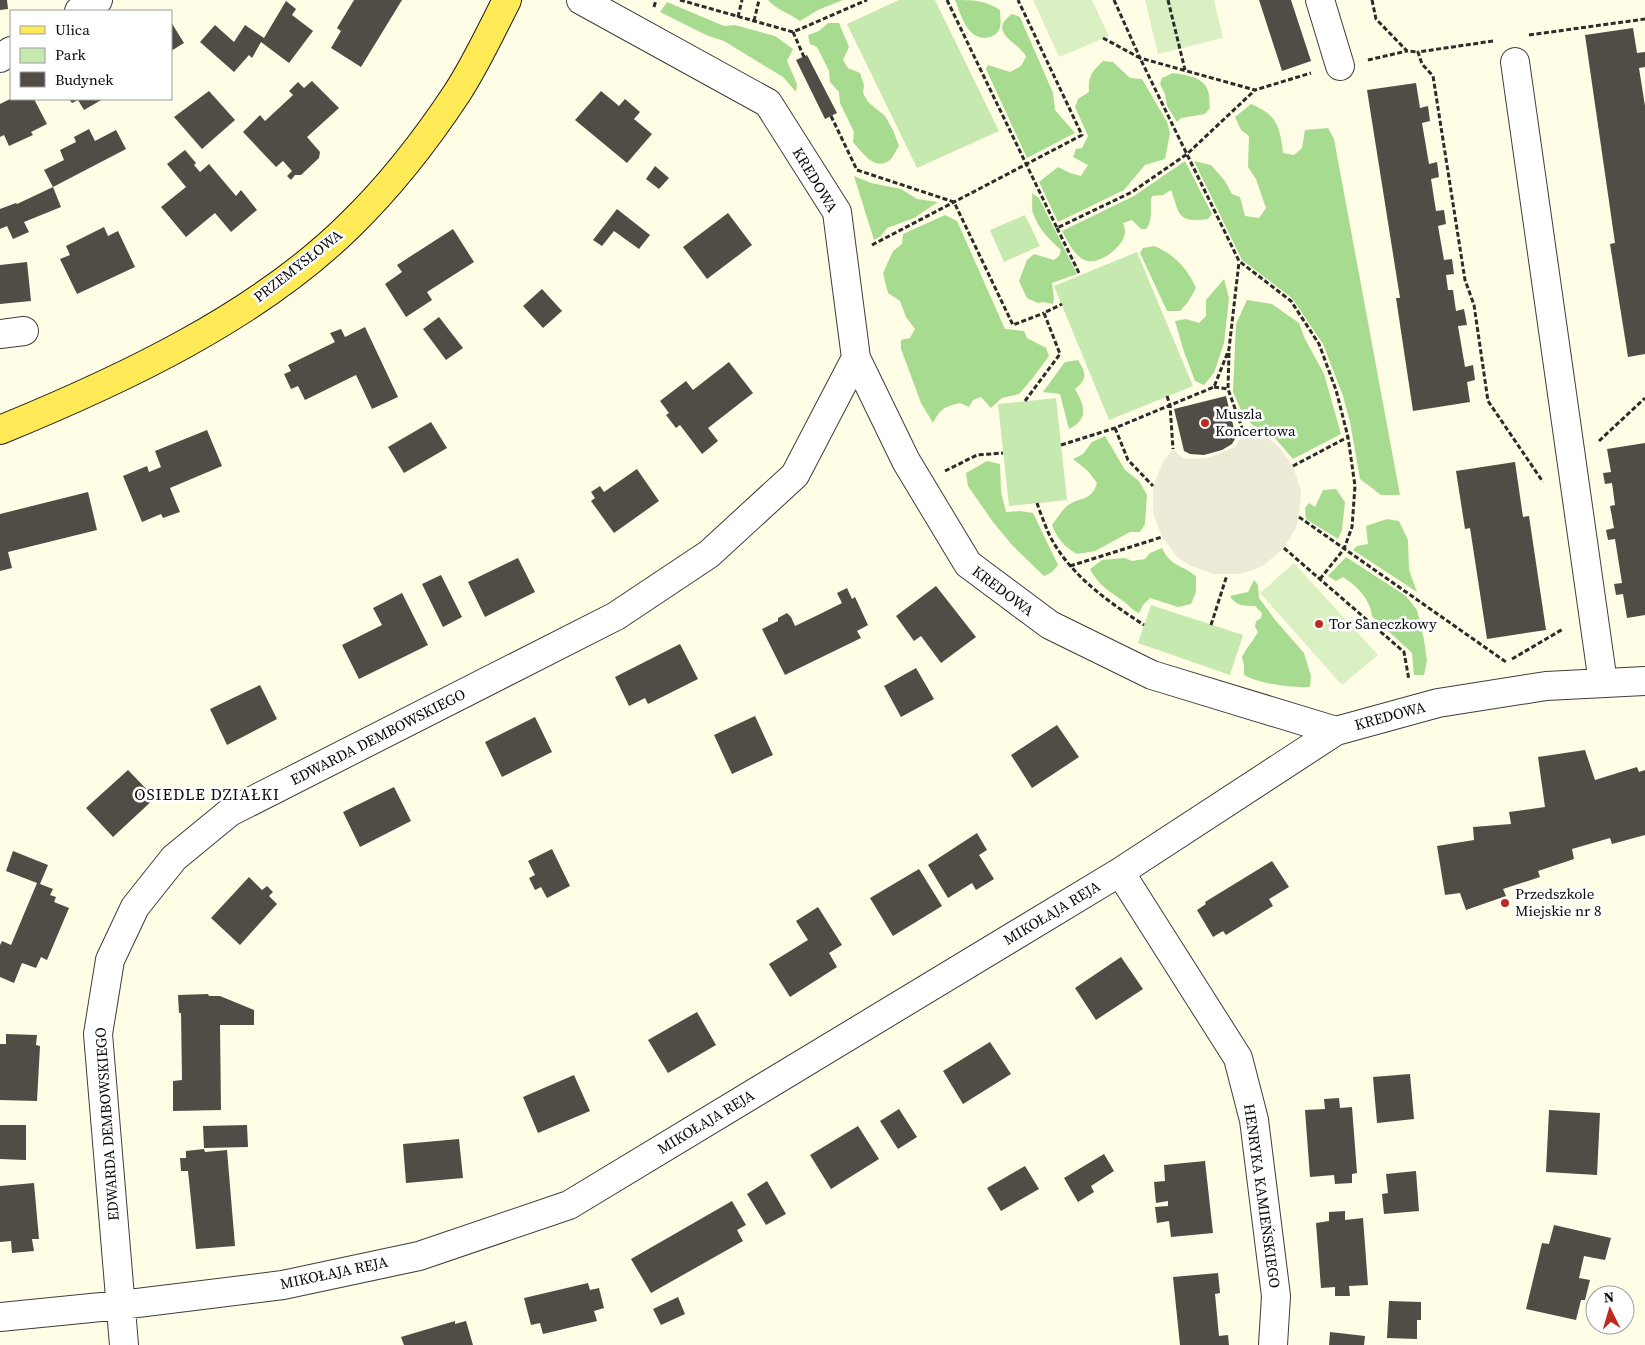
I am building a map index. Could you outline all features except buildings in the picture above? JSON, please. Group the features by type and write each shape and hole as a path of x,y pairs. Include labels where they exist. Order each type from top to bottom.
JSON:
{"main road":[{"name":"PRZEMYSŁOWA","path":"0,430 58,406 202,334 277,286 316,255 350,225 402,168 457,92 507,0"}],"street":[{"path":"82,10 98,0"},
{"name":"KREDOWA","path":"582,0 768,103 837,212 856,358 906,461 968,564 1050,626 1152,675 1336,731 1438,703 1546,686 1645,681"},
{"path":"1320,0 1340,66"},
{"path":"1515,62 1603,683"},
{"name":"EDWARDA DEMBOWSKIEGO","path":"124,1345 98,1034 110,960 135,907 174,858 230,812 616,616 709,554 795,475 856,358"},
{"name":"MIKOŁAJA REJA","path":"0,1317 121,1305 283,1284 419,1256 568,1205 1120,872 1336,731"},
{"name":"HENRYKA KAMIEŃSKIEGO","path":"1120,872 1238,1058 1254,1120 1276,1296 1273,1345"}],"path":[{"path":"680,0 793,32 867,0"},
{"path":"738,17 742,0"},
{"path":"754,21 759,0"},
{"path":"947,0 1025,165 1080,275"},
{"path":"871,246 1082,135 1018,0"},
{"path":"1114,0 1140,58 1239,262 1290,301 1319,344 1336,390 1348,437 1355,486 1352,527 1344,549 1320,579"},
{"path":"1168,0 1185,70"},
{"path":"1372,0 1376,19 1407,51"},
{"path":"1526,36 1645,18"},
{"path":"793,32 804,57"},
{"path":"1103,38 1140,58 1255,90"},
{"path":"1057,228 1132,192 1187,154 1255,90 1340,66 1407,51 1418,52 1497,40"},
{"path":"1418,52 1422,64 1433,76 1465,280 1474,305 1488,401 1543,482"},
{"path":"831,116 857,170 954,202 1013,325 1062,304"},
{"path":"1239,262 1229,350 1228,390 1242,428"},
{"path":"1025,401 1060,354 1044,313"},
{"path":"1214,387 1229,350"},
{"path":"1061,445 1115,428 1214,387 1228,390"},
{"path":"1167,396 1170,405 1173,449"},
{"path":"1598,442 1645,398"},
{"path":"1115,428 1128,460 1153,486"},
{"path":"1293,466 1348,437"},
{"path":"940,474 977,455 1003,453"},
{"path":"1037,503 1049,533 1070,566 1093,589 1125,613 1144,624"},
{"path":"1300,516 1506,663 1507,671"},
{"path":"1070,566 1162,537"},
{"path":"1284,548 1404,652 1409,684"},
{"path":"1211,624 1227,575"},
{"path":"1562,620 1564,638"},
{"path":"1506,663 1563,629"}],"green space":[{"path":"768,0 843,0 818,10 800,21"},
{"path":"899,0 935,0 999,131 917,168 847,24"},
{"path":"955,0 979,1 1000,10 1000,25 997,33 986,38 974,35 966,25"},
{"path":"1033,0 1092,0 1109,36 1059,57"},
{"path":"1145,0 1214,0 1223,38 1158,54"},
{"path":"667,2 724,26 735,25 775,36 793,49 787,61 797,84 796,92 783,77 724,41 706,35 660,12"},
{"path":"1012,14 1020,17 1053,93 1055,110 1075,133 1027,158 986,69 988,65 1010,72 1021,66 1026,57 1007,38 1002,27"},
{"path":"828,23 839,23 849,47 843,60 848,68 860,73 864,85 863,93 868,102 885,116 893,130 899,146 891,159 884,163 879,164 869,159 853,142 854,132 840,103 839,92 830,82 829,71 817,47 810,44 808,35 819,31"},
{"path":"1103,61 1113,62 1130,78 1142,79 1167,122 1170,133 1165,159 1145,165 1124,190 1058,222 1039,182 1058,167 1081,176 1088,165 1073,157 1076,149 1082,148 1088,136 1075,107 1078,99 1089,92 1089,82 1092,74"},
{"path":"1173,73 1194,78 1206,86 1209,93 1210,108 1205,114 1181,118 1177,122 1167,106 1165,94 1160,84 1162,78"},
{"path":"1251,104 1267,112 1276,122 1283,153 1294,155 1302,148 1305,130 1328,128 1334,139 1400,495 1381,495 1360,479 1350,422 1343,396 1323,344 1292,298 1242,260 1194,161 1211,165 1225,181 1232,194 1240,197 1245,216 1259,218 1266,208 1256,179 1248,167 1249,136 1241,130 1235,117"},
{"path":"1185,161 1212,214 1208,219 1190,220 1181,215 1171,190 1163,195 1152,196 1151,217 1146,229 1141,229 1132,220 1123,223 1125,231 1121,242 1106,257 1088,261 1079,257 1069,245 1062,231 1134,196"},
{"path":"854,176 871,183 901,189 917,199 938,202 914,218 887,228 881,236 874,240"},
{"path":"1032,193 1039,198 1077,274 1052,283 1053,304 1038,303 1027,298 1019,281 1027,260 1034,254 1054,260 1059,256 1061,250 1048,238 1035,219 1032,211"},
{"path":"945,215 957,221 1005,329 1024,331 1027,338 1046,348 1049,356 1019,394 1002,398 991,408 981,397 973,400 969,407 960,403 950,406 938,414 933,423 921,403 901,349 901,340 910,338 915,329 906,317 900,301 888,293 883,273 893,251 902,244 903,234"},
{"path":"1025,215 1040,246 1004,262 990,230"},
{"path":"1154,246 1168,253 1180,263 1196,288 1180,311 1167,311 1140,253 1143,248"},
{"path":"1137,252 1193,386 1109,420 1054,286"},
{"path":"1224,279 1229,298 1224,343 1214,373 1204,385 1195,381 1175,321 1186,319 1199,323 1206,316 1206,300"},
{"path":"1247,300 1272,304 1299,323 1305,339 1324,374 1341,434 1293,459 1268,430 1254,426 1244,417 1233,392 1236,324"},
{"path":"1078,360 1084,372 1084,379 1075,389 1081,400 1083,411 1080,420 1069,429 1060,394 1043,392 1065,362"},
{"path":"1056,398 1067,500 1009,506 998,404"},
{"path":"1105,436 1125,470 1139,481 1147,495 1145,524 1140,532 1130,532 1095,551 1077,554 1062,542 1052,525 1067,506 1089,496 1095,489 1097,483 1088,471 1073,459 1083,454 1092,442"},
{"path":"987,461 1000,464 1001,492 1006,512 1020,511 1033,513 1058,565 1052,572 1044,576 1012,545 968,486 966,473"},
{"path":"1336,489 1345,502 1342,530 1338,539 1306,519 1305,508 1309,503 1315,507 1323,490"},
{"path":"1387,519 1399,521 1408,540 1409,570 1417,592 1353,550 1357,546 1368,544 1366,526"},
{"path":"1162,548 1169,559 1196,576 1196,592 1191,604 1178,607 1150,598 1143,605 1139,613 1104,587 1090,569 1102,560 1125,558 1132,561 1145,559 1150,553"},
{"path":"1346,557 1406,596 1417,610 1427,661 1424,675 1414,675 1412,653 1372,616 1369,604 1358,589 1343,577 1336,581 1328,576"},
{"name":"Tor Saneczkowy","path":"1294,563 1378,655 1342,685 1260,593"},
{"path":"1254,580 1258,585 1259,598 1304,653 1311,676 1310,687 1276,685 1244,675 1242,657 1258,632 1255,627 1256,621 1261,618 1262,613 1255,606 1237,604 1230,596 1248,592"},
{"path":"1151,605 1243,635 1230,675 1138,643"}],"shaded area":[{"path":"1242,428 1266,437 1277,445 1293,466 1301,491 1299,517 1296,528 1284,548 1264,565 1240,574 1214,574 1189,565 1178,558 1162,537 1153,513 1153,486 1163,462 1173,449 1186,459 1208,458 1235,447 1241,437"}],"place":[{"name":"Muszla Koncertowa","path":"1205,423"},
{"name":"Tor Saneczkowy","path":"1319,624"},
{"name":"Przedszkole Miejskie nr 8","path":"1505,903"}],"district":[{"name":"OSIEDLE DZIAŁKI","path":"207,794"}]}
